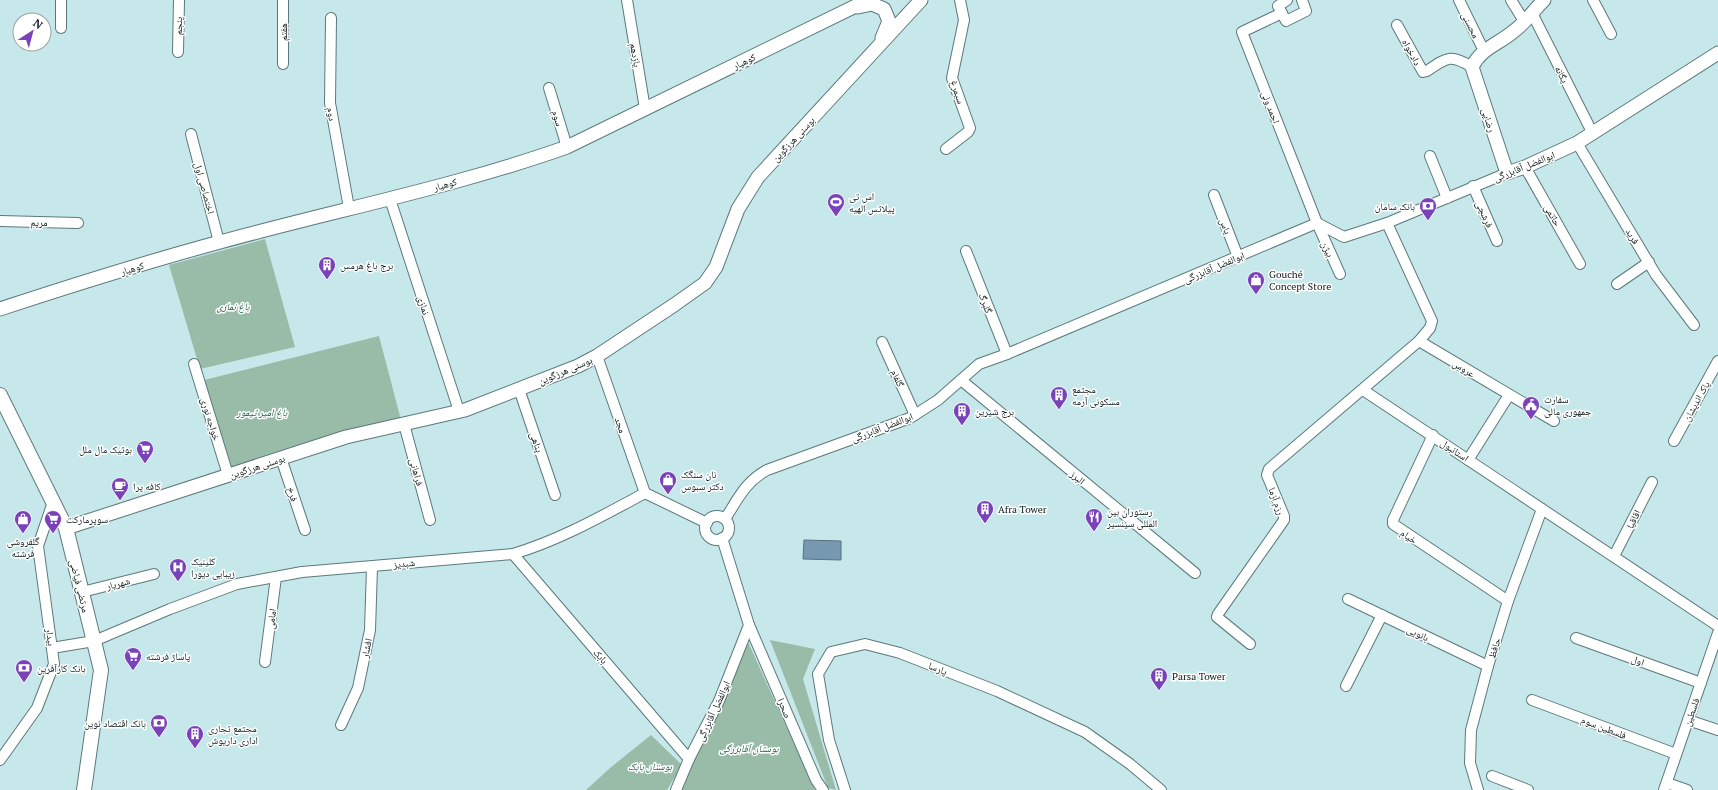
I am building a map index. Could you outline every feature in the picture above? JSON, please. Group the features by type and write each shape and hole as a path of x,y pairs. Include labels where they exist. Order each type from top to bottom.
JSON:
{"main road":[{"name":"مرتضی فیاضی","path":"0,395 66,528 101,670 84,790"}],"street":[{"path":"61,0 61,28"},
{"name":"پنجم","path":"178,52 179,0"},
{"name":"هفتم","path":"283,0 283,64"},
{"name":"یازدهم","path":"627,0 645,109"},
{"name":"کوهیار","path":"0,309 219,242 349,208 390,199 524,162 567,148 868,0"},
{"name":"بوسنی هرزگوین","path":"66,528 346,437 459,412 578,366 597,356 705,283 716,267 738,209 758,177 921,0"},
{"name":"سیمرغ","path":"946,149 968,132 970,128 952,78 964,20 960,0"},
{"path":"1287,0 1278,5 1286,21 1306,11 1302,0"},
{"name":"محسنی","path":"1459,0 1484,51"},
{"name":"یگانه","path":"1511,0 1528,17 1593,134"},
{"path":"1472,67 1476,58 1514,31 1544,0"},
{"path":"1593,0 1611,34"},
{"path":"851,8 872,4 884,10 889,21 878,47"},
{"name":"احمد ولی","path":"1282,13 1242,32 1317,223"},
{"name":"دوم","path":"331,18 330,103 349,208"},
{"name":"دادخواه","path":"1397,25 1423,72 1449,58 1460,59 1472,67"},
{"name":"ابوالفضل آقابزرگی","path":"725,519 748,484 767,470 914,415 938,400 979,364 1007,354 1317,223 1344,237 1387,223 1473,186 1525,167 1578,143 1718,53"},
{"name":"رضایی","path":"1472,67 1507,173"},
{"name":"سوم","path":"549,88 567,148"},
{"name":"اختصاصی اول","path":"191,134 219,242"},
{"name":"فرید","path":"1578,143 1656,275 1694,325"},
{"path":"1430,156 1447,198"},
{"name":"حاتمی","path":"1525,167 1580,264"},
{"name":"فرشچی","path":"1473,186 1497,241"},
{"name":"یاس","path":"1214,195 1238,257"},
{"name":"نمازی","path":"390,199 459,412"},
{"name":"مریم","path":"0,221 78,223"},
{"name":"بیژن","path":"1317,223 1340,274"},
{"path":"1363,390 1419,341 1430,328 1432,321 1387,223"},
{"name":"گلبرگ","path":"966,251 1007,354"},
{"path":"1617,284 1648,262"},
{"name":"عروس","path":"1419,341 1554,421"},
{"name":"گلفام","path":"882,342 914,415"},
{"name":"مجد","path":"597,356 645,493"},
{"name":"پاک اندیشان","path":"1674,441 1718,361"},
{"name":"خواجه نوری","path":"194,364 228,475"},
{"name":"البرز","path":"961,380 1195,573"},
{"name":"پناهی","path":"519,389 555,494"},
{"name":"استانبول","path":"1363,390 1433,435 1468,460 1718,626"},
{"name":"رزم آزما","path":"1250,644 1217,617 1284,520 1284,516 1268,472 1269,469 1363,390"},
{"path":"1468,460 1509,395"},
{"name":"فراهانی","path":"404,424 430,520"},
{"name":"خیام","path":"1433,435 1393,520 1393,524 1508,601"},
{"name":"فرخ","path":"281,458 305,530"},
{"name":"اقاقیا","path":"1614,556 1652,482"},
{"path":"645,493 707,523"},
{"name":"شبدیز","path":"52,648 94,641 170,609 237,584 302,572 513,554 538,546 587,524 645,493"},
{"name":"بیدار","path":"0,760 37,708 54,664 38,546 53,502"},
{"name":"حافظ","path":"1478,790 1470,763 1471,730 1488,666 1508,601 1542,509"},
{"path":"717,516 725,519 728,523 728,532 722,538 718,539 709,536 706,532 707,523 709,520 717,516"},
{"path":"722,538 748,625"},
{"name":"بابک","path":"513,554 690,759"},
{"name":"افشار","path":"341,725 358,688 370,630 372,567"},
{"name":"شهریار","path":"82,592 154,574"},
{"name":"امامی","path":"265,662 276,577"},
{"name":"بانویی","path":"1348,599 1488,666"},
{"path":"1346,686 1382,615"},
{"name":"ابوالفضل آقابزرگی","path":"676,790 719,701 748,625"},
{"name":"صحرا","path":"748,625 816,780 823,790"},
{"name":"فلسطین","path":"1665,786 1718,633"},
{"name":"اول","path":"1576,638 1701,683"},
{"name":"پارسا","path":"845,790 829,740 818,674 831,652 865,644 900,653 997,691 1085,732 1130,764 1161,790"},
{"name":"فلسطین سوم","path":"1532,700 1676,754"},
{"path":"1688,720 1718,730"},
{"path":"1492,776 1528,790"},
{"path":"1665,786 1687,790"}],"green space":[{"name":"باغ نمازی","path":"265,239 295,347 200,369 169,265"},
{"name":"باغ امیر تیمور","path":"379,336 401,420 232,469 204,380"},
{"path":"770,640 815,649 803,679 836,790 828,788"},
{"name":"بوستان آقابزرگی","path":"748,642 815,790 682,790 695,759 725,701"},
{"name":"بوستان بابک","path":"651,735 682,765 667,790 586,790 610,768"}],"water":[{"path":"804,540 841,541 841,560 803,559"}],"place":[{"name":"اس تی پیلاتس الهیه","path":"836,217"},
{"name":"بانک سامان","path":"1428,221"},
{"name":"برج باغ هرمس","path":"327,280"},
{"name":"Gouché Concept Store","path":"1256,295"},
{"name":"مجتمع مسکونی آرمه","path":"1059,410"},
{"name":"سفارت جمهوری مالی","path":"1531,420"},
{"name":"برج شیرین","path":"962,426"},
{"name":"بوتیک مال ملل","path":"145,464"},
{"name":"نان سنگک دکتر سبوس","path":"668,495"},
{"name":"کافه پرا","path":"120,501"},
{"name":"Afra Tower","path":"985,524"},
{"name":"رستوران بین المللی سینسیر","path":"1094,532"},
{"name":"گلفروشی فرشته","path":"23,534"},
{"name":"سوپرمارکت","path":"53,534"},
{"name":"کلینیک زیبایی دیورا","path":"178,582"},
{"name":"پاساژ فرشته","path":"133,671"},
{"name":"بانک کارآفرین","path":"24,683"},
{"name":"Parsa Tower","path":"1159,691"},
{"name":"بانک اقتصاد نوین","path":"159,738"},
{"name":"مجتمع تجاری اداری داریوش","path":"195,749"}]}
